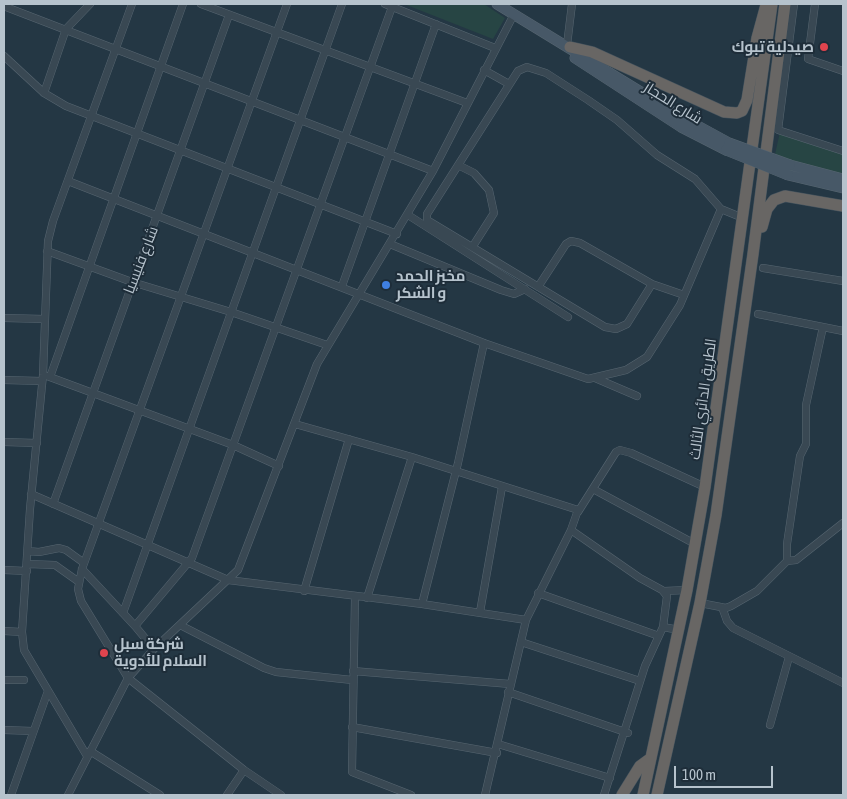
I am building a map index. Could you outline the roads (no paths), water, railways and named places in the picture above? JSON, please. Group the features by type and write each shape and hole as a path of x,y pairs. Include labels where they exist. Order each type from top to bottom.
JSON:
{"highway":[{"path":"568,46 592,52 724,112 737,113 742,111 747,100 757,38 767,4"},
{"name":"الطريق الدائري الثالث","path":"643,795 679,630 705,487 772,4"},
{"name":"الطريق الدائري الثالث","path":"658,795 700,603 716,516 753,254 785,4"},
{"path":"753,254 768,209 774,200 785,196 797,196 843,206"},
{"path":"622,795 640,766 651,758"}],"main road":[{"name":"شارع الحجاز","path":"501,6 691,122 728,147"},
{"name":"شارع الحجاز","path":"501,6 512,18 681,127 789,170 843,188"},
{"name":"شارع الحجاز","path":"789,170 843,179"}],"street":[{"path":"44,93 66,29 90,4"},
{"path":"132,4 53,221 47,251 45,378 31,494 28,568 22,632 24,650 89,754 160,795"},
{"path":"45,378 113,200 183,4"},
{"path":"201,4 467,103"},
{"path":"281,795 244,770 128,678 81,601 79,582 83,566 100,525 287,4"},
{"path":"123,613 342,4"},
{"path":"384,4 495,48"},
{"path":"568,46 572,4"},
{"path":"794,4 778,130 843,151"},
{"path":"815,4 808,60 843,71"},
{"path":"135,626 177,574 189,563 392,7"},
{"path":"5,8 66,29 160,68 301,119 433,170"},
{"name":"شارع فنيسيا","path":"53,504 228,15"},
{"path":"68,795 128,678 154,649 228,580 240,565 317,364 397,234 433,170 512,18"},
{"path":"342,286 436,24"},
{"path":"4,56 44,93 92,118 397,234"},
{"path":"652,284 627,324 616,329 605,327 426,218 514,74 522,68 527,67 546,73 617,120 657,155 695,180 721,209 743,218"},
{"path":"484,70 509,84"},
{"path":"458,165 474,173 489,190 494,213 473,246"},
{"path":"68,181 113,200 360,293 484,343 584,378 595,378 626,370 647,357 684,295 721,209"},
{"path":"408,214 568,317"},
{"path":"538,287 566,244 572,241 652,284 684,295"},
{"path":"390,244 501,290 514,294 525,289"},
{"path":"47,251 132,282 231,312 275,329 327,345"},
{"path":"763,268 843,281"},
{"path":"758,314 843,332"},
{"path":"4,318 46,319"},
{"path":"787,561 787,548 800,456 806,444 806,405 823,327"},
{"path":"422,604 456,472 484,343"},
{"path":"4,380 45,378 93,393 233,445 279,466"},
{"path":"595,378 637,396"},
{"path":"295,424 412,457 578,512"},
{"path":"304,590 349,439"},
{"path":"4,442 37,442"},
{"path":"485,795 497,753 508,692 526,620 578,512 616,452 620,450 632,453 705,487"},
{"path":"367,598 412,457"},
{"path":"480,612 502,487"},
{"path":"593,489 695,544"},
{"path":"31,494 228,580 422,604 526,620"},
{"path":"700,603 722,607 731,606 757,591 787,561 796,560 843,524"},
{"path":"570,530 640,578 664,591 687,590"},
{"path":"28,551 39,552 59,548 66,550 83,566 154,649"},
{"path":"787,548 796,560"},
{"path":"4,570 55,565 79,582"},
{"path":"604,795 627,732 640,681 663,627 667,604 664,591"},
{"path":"538,593 659,636"},
{"path":"355,597 352,680 353,773 411,795"},
{"path":"722,607 727,621 733,628 843,683"},
{"path":"180,625 270,670 352,680"},
{"path":"663,627 679,630"},
{"path":"4,631 22,632"},
{"path":"521,642 640,681"},
{"path":"770,725 789,657"},
{"path":"353,671 510,684"},
{"path":"4,680 24,680"},
{"path":"11,795 48,691"},
{"path":"508,692 627,732"},
{"path":"352,727 497,753"},
{"path":"4,730 33,731"},
{"path":"498,744 610,778"},
{"path":"227,795 244,770"}],"place":[{"name":"صيدلية تبوك","path":"824,47"},
{"name":"مخبز الحمد و الشكر","path":"386,285"},
{"name":"شركة سبل السلام للأدوية","path":"104,653"}]}
